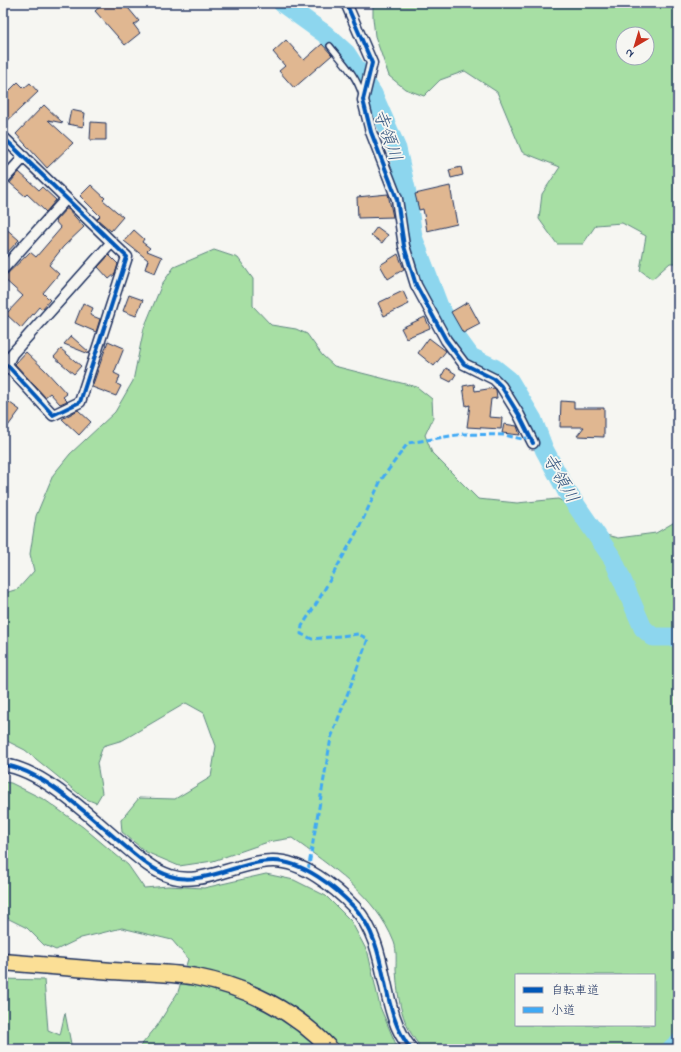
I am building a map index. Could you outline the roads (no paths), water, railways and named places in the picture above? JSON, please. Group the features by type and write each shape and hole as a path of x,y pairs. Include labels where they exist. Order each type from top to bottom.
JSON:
{"highway":[{"path":"3,962 196,977 248,992 275,1005 301,1022 330,1049"}],"street":[{"path":"346,3 372,63 364,97 371,132 397,199 404,246 416,285 446,340 464,364 494,380 501,386 519,415 533,443"},
{"path":"3,137 66,200 112,242 127,257 80,402 53,414 5,368 12,354 112,242"},
{"path":"3,180 24,157"},
{"path":"3,269 66,200"},
{"path":"3,765 13,766 52,786 133,853 156,870 170,876 185,879 206,877 261,862 288,862 308,871 336,890 355,909 372,933 381,961 395,1024 403,1039 411,1049"}],"lane":[{"path":"330,46 360,86 364,97"}],"waterway":[{"name":"寺領川","path":"282,3 325,34 346,53 373,94 397,149 407,193 413,237 439,306 460,342 471,357 494,368 509,380 533,420 544,449 567,492 613,559 643,628 653,637 678,637"},
{"name":"寺領川","path":"671,1049 678,1043"}]}
